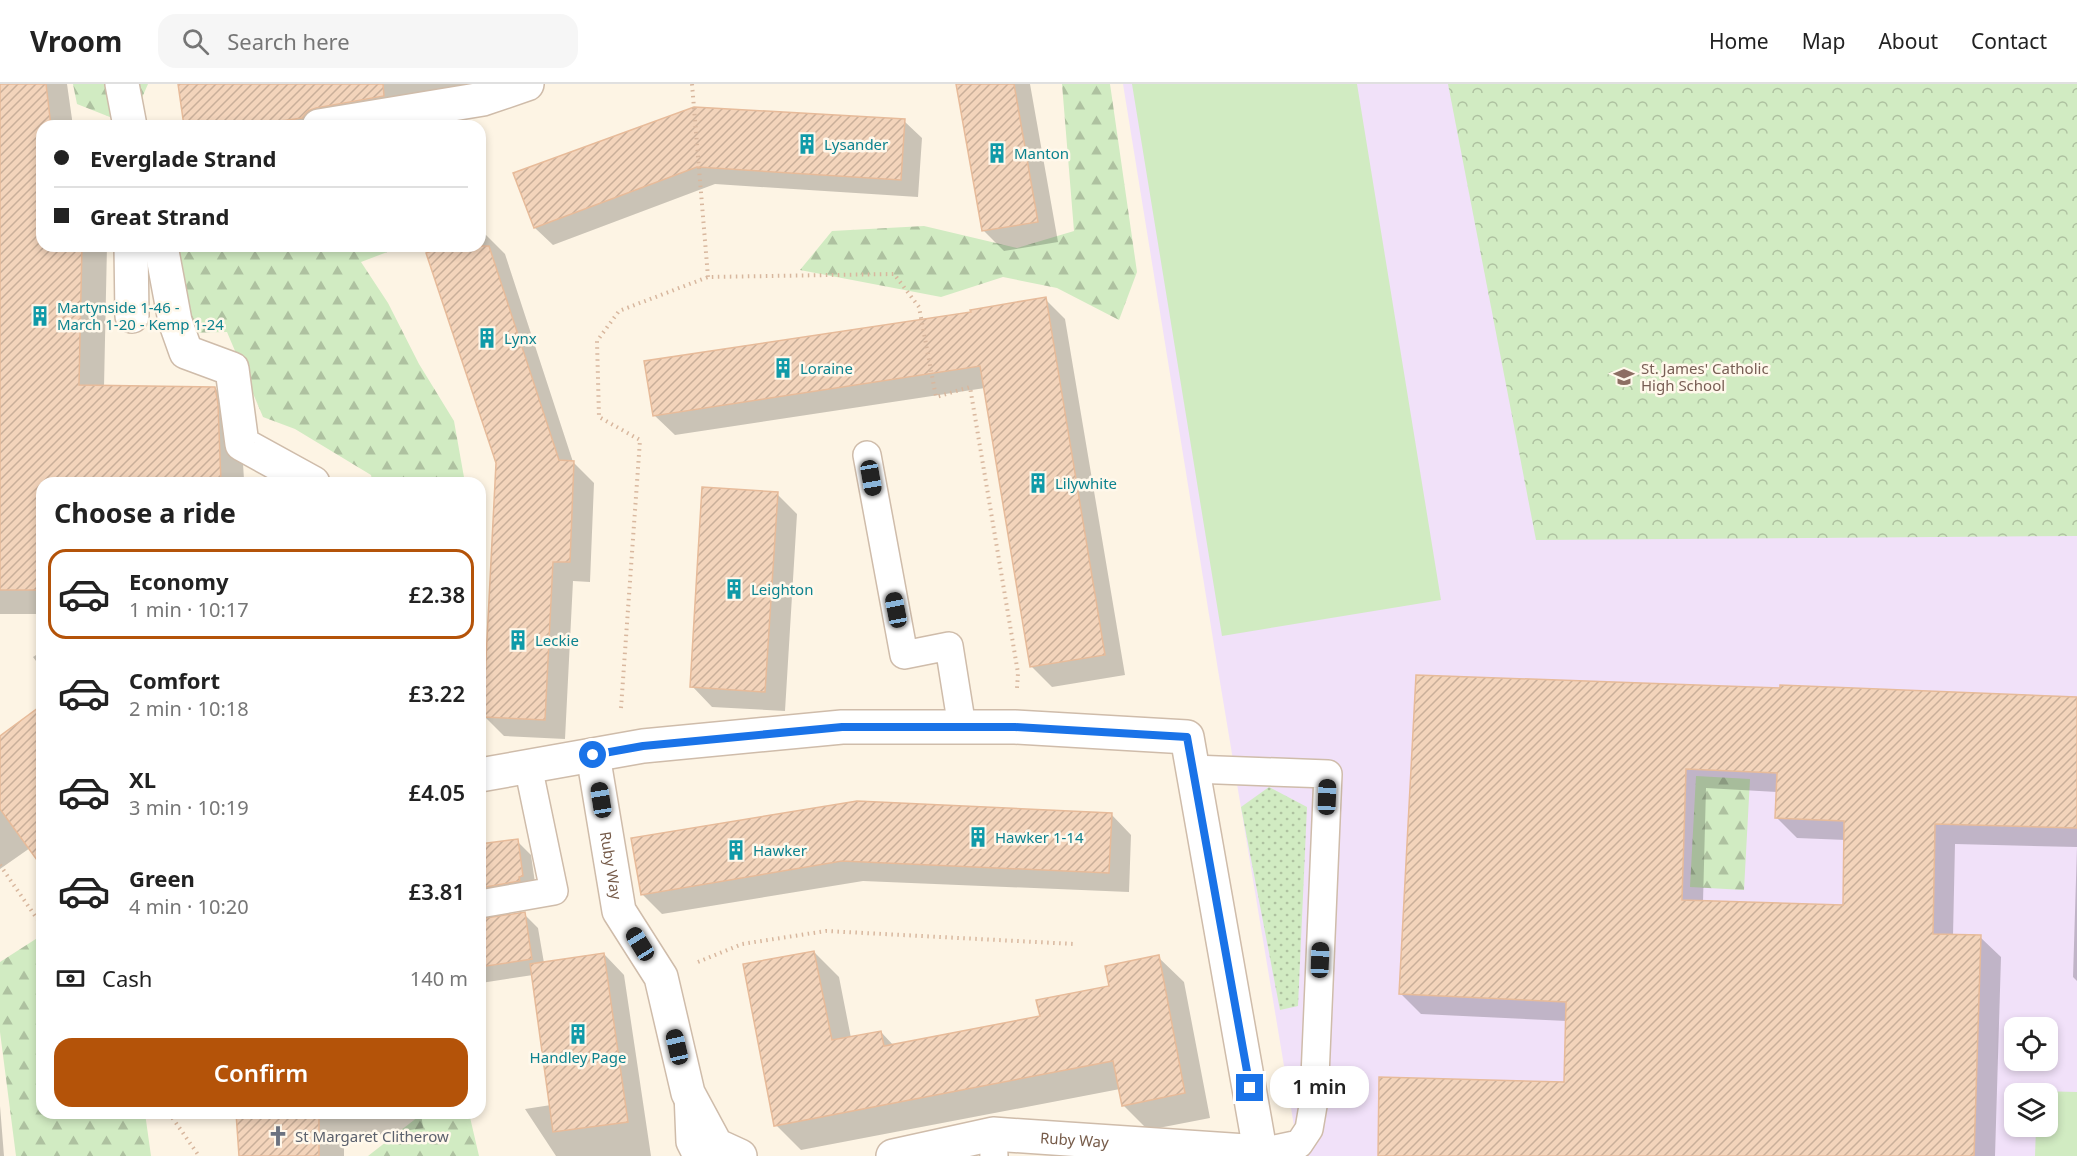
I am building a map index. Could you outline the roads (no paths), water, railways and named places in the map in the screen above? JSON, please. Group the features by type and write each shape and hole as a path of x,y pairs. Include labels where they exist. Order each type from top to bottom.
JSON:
{"street":[{"path":"122,84 129,120"},
{"path":"355,120 483,99 527,84"},
{"path":"131,252 132,316"},
{"path":"162,252 175,321 186,352 232,369 242,444 302,477"},
{"path":"486,774 655,745 842,727 1015,727 1187,737 1261,1154"},
{"name":"Ruby Way","path":"606,753 619,911 661,977 688,1093 716,1145 740,1156"},
{"name":"Ruby Way","path":"893,1156 993,1145 1261,1154"}],"lane":[{"path":"867,455 904,655 949,646 962,727"},
{"path":"486,903 554,891 528,766"},
{"path":"1192,769 1328,774 1313,1110 1309,1129 1299,1144 1261,1154"},
{"path":"688,1093 690,1142 697,1156"}],"place":[{"name":"Lysander","path":"807,144"},
{"name":"Manton","path":"997,153"},
{"name":"Martynside 1-46 - March 1-20 - Kemp 1-24","path":"40,316"},
{"name":"Lynx","path":"487,338"},
{"name":"Loraine","path":"783,368"},
{"name":"St. James' Catholic High School","path":"1624,377"},
{"name":"Lilywhite","path":"1038,483"},
{"name":"Leighton","path":"734,589"},
{"name":"Leckie","path":"518,640"},
{"name":"Hawker 1-14","path":"978,837"},
{"name":"Hawker","path":"736,850"},
{"name":"Handley Page","path":"578,1034"},
{"name":"St Margaret Clitherow","path":"278,1136"}]}
